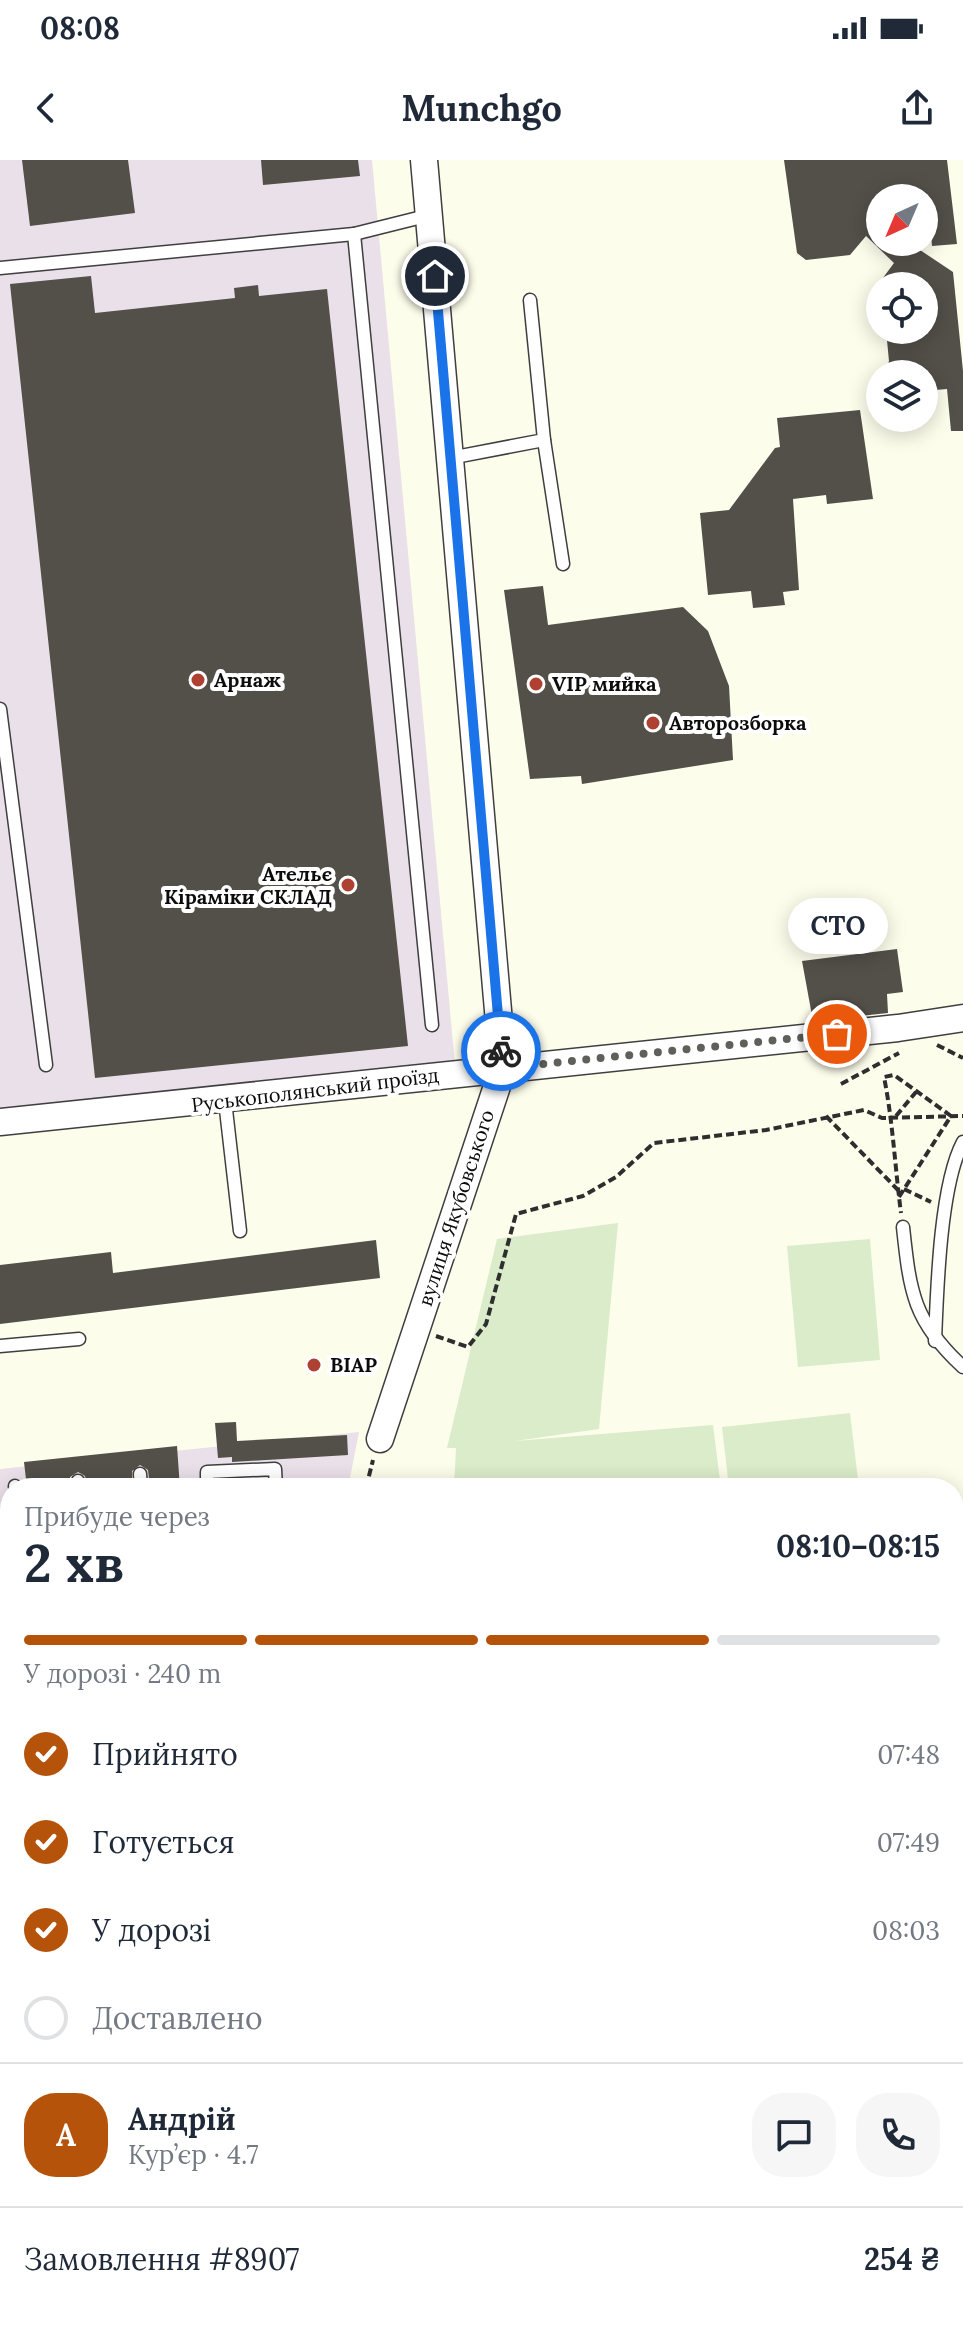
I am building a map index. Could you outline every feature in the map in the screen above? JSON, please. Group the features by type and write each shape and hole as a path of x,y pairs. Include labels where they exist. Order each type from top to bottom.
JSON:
{"street":[{"name":"вулиця Якубовського","path":"380,1439 503,1068 424,160"},
{"name":"Руськополянський проїзд","path":"0,1122 225,1101 503,1068 898,1028 963,1018"}],"lane":[{"path":"0,268 354,234 430,215"},
{"path":"354,234 432,1025"},
{"path":"530,300 544,440 563,564"},
{"path":"450,458 544,440"},
{"path":"0,709 46,1065"},
{"path":"225,1101 240,1231"},
{"path":"935,1341 946,1209 957,1153 963,1142"},
{"path":"903,1227 910,1294 935,1341 963,1367"},
{"path":"0,1346 79,1339"},
{"path":"207,1478 207,1472 275,1469 275,1478"},
{"path":"140,1474 140,1478"}],"path":[{"path":"903,1227 893,1116 884,1077 894,1075 951,1116"},
{"path":"893,1116 916,1092"},
{"path":"416,1328 468,1347 486,1324 516,1214 583,1196 616,1177 654,1143 766,1130 864,1110 882,1118 963,1116"},
{"path":"826,1116 889,1185 898,1190"},
{"path":"899,1197 951,1116"}],"shaded area":[{"path":"0,160 372,160 456,1076 0,1116"},
{"path":"359,1432 350,1478 0,1478 0,1469"}],"green space":[{"path":"618,1223 599,1429 515,1441 713,1425 720,1478 454,1478 456,1448 447,1448 497,1239"},
{"path":"870,1239 880,1360 798,1367 787,1246"},
{"path":"850,1413 858,1478 728,1478 722,1427"}],"building":[{"path":"22,160 128,160 135,213 30,226"},
{"path":"261,160 358,160 360,176 263,185"},
{"path":"784,160 947,160 957,244 938,246 938,184 866,184 866,236 850,255 806,260 797,253"},
{"path":"887,256 929,256 953,272 963,371 963,431 951,431 947,389 938,390 938,360 889,360 887,344 938,344 938,272 887,272 894,263"},
{"path":"91,276 95,313 235,298 234,288 258,285 259,296 327,289 408,1046 95,1078 10,284"},
{"path":"860,410 873,499 827,504 826,495 793,499 799,590 783,592 785,605 753,608 751,591 708,595 700,513 729,510 775,448 780,447 777,418"},
{"name":"Авторозборка","path":"543,586 548,625 683,607 708,631 729,686 733,760 582,784 581,776 530,779 504,590"},
{"path":"897,949 903,992 887,994 888,1013 813,1021 802,961"},
{"path":"376,1240 380,1278 0,1324 0,1265 111,1252 113,1273"},
{"path":"236,1422 237,1441 347,1435 348,1455 232,1462 232,1457 218,1458 215,1423"},
{"path":"177,1446 179,1478 149,1478 148,1470 140,1465 132,1471 132,1478 86,1478 78,1472 70,1478 26,1478 24,1462"}],"way so far":[{"path":"501,1051 503,1068 837,1034"}],"place":[{"name":"Арнаж","path":"198,680"},
{"name":"VIP мийка","path":"536,684"},
{"name":"Авторозборка","path":"653,723"},
{"name":"Ательє Кіраміки СКЛАД","path":"348,885"},
{"name":"СТО","path":"837,1034"},
{"name":"ВІАР","path":"314,1365"}],"route":[{"path":"435,276 501,1051"}]}
